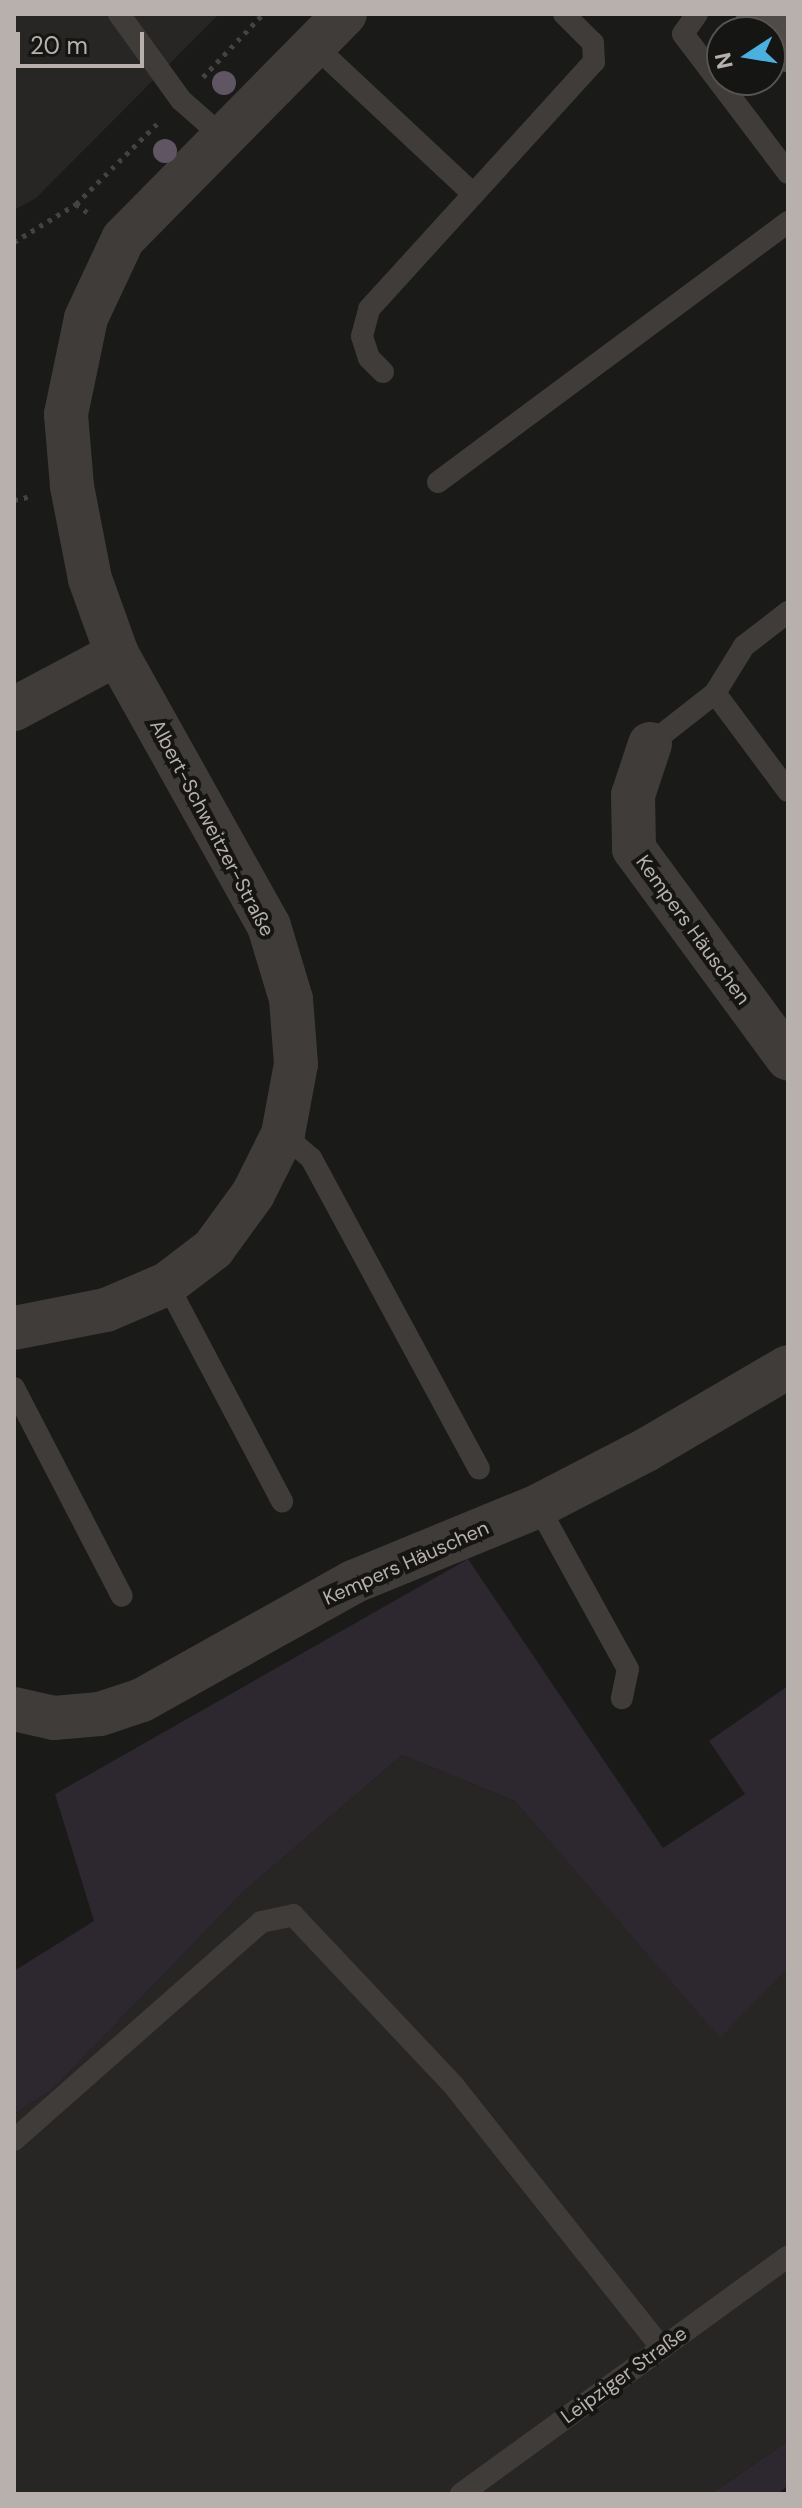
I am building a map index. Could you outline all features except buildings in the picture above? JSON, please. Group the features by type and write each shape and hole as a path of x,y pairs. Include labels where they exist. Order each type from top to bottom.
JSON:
{"main road":[{"path":"758,14 788,50"}],"street":[{"name":"Albert-Schweitzer-Straße","path":"14,1328 106,1310 167,1284 213,1249 253,1194 283,1134 296,1064 291,999 269,926 117,654 90,579 72,486 66,414 86,318 123,239 345,14"},
{"path":"14,709 117,654"},
{"name":"Kempers Häuschen","path":"650,744 633,795 634,849 788,1059"},
{"name":"Kempers Häuschen","path":"14,1709 54,1718 100,1714 142,1700 353,1582 538,1506 788,1367"}],"lane":[{"path":"119,14 181,100 223,137"},
{"path":"383,372 369,358 362,336 369,309 471,192 594,62 593,43 564,14"},
{"path":"697,14 683,34 788,173"},
{"path":"315,46 471,192"},
{"path":"438,482 788,222"},
{"path":"650,744 715,693 744,646 788,612"},
{"path":"715,693 788,791"},
{"path":"283,1134 311,1158 479,1469"},
{"path":"167,1284 282,1501"},
{"path":"14,1388 122,1596"},
{"path":"538,1506 628,1669 622,1698"},
{"path":"14,2140 261,1922 293,1915 454,2086 662,2348"},
{"name":"Leipziger Straße","path":"461,2494 788,2256"}],"path":[{"path":"14,242 76,204 123,239"}],"shaded area":[{"path":"14,14 219,14 36,198 14,210"},
{"path":"468,1559 663,1848 745,1794 709,1741 788,1686 788,1968 720,2038 515,1801 402,1755 243,1892 54,2088 14,2114 14,1971 94,1921 55,1794"},
{"path":"402,1755 515,1801 720,2037 788,1968 788,2441 711,2494 14,2494 14,2114 54,2088 243,1892"},
{"path":"788,2441 788,2485 778,2494 711,2494"}]}
